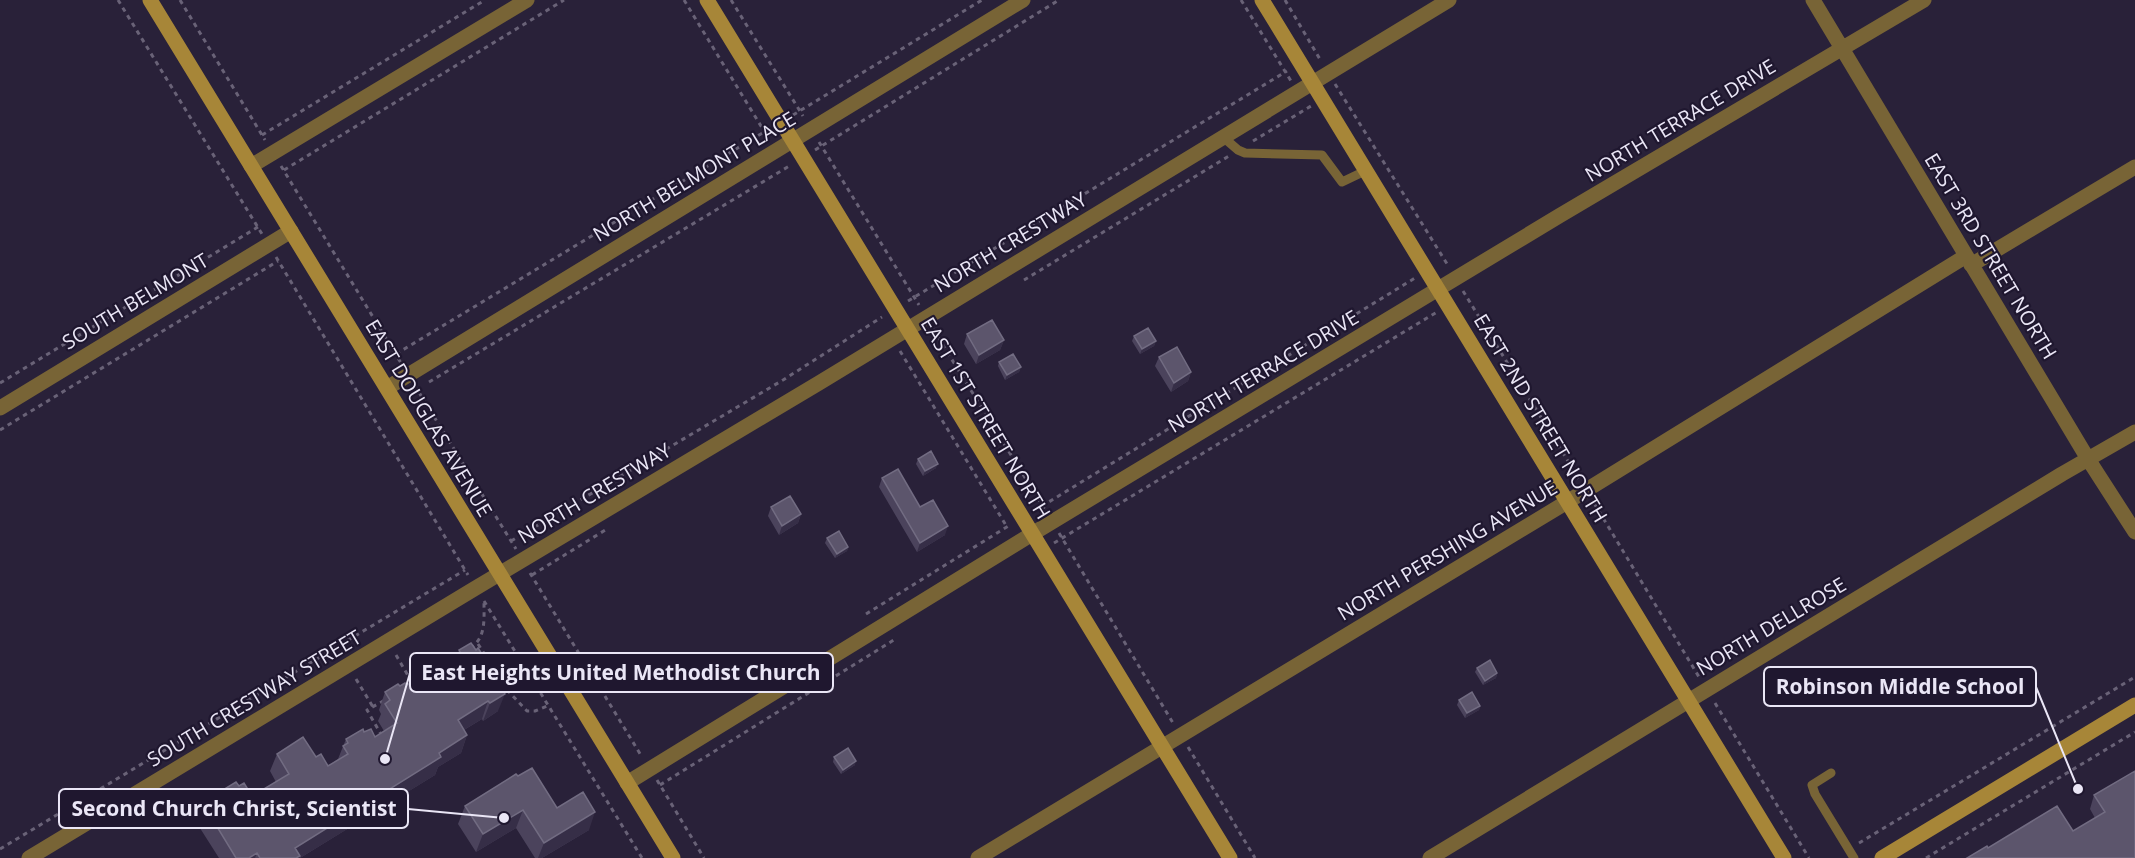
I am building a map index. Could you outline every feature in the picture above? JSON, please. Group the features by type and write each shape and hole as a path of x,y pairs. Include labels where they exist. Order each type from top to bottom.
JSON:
{"street":[{"name":"EAST DOUGLAS AVENUE","path":"150,0 673,858"},
{"path":"251,166 527,0"},
{"name":"EAST 1ST STREET NORTH","path":"707,0 1230,858"},
{"name":"NORTH BELMONT PLACE","path":"387,388 1023,0"},
{"name":"EAST 2ND STREET NORTH","path":"1262,0 1784,858"},
{"name":"NORTH CRESTWAY","path":"499,573 927,318 1449,0"},
{"name":"EAST 3RD STREET NORTH","path":"1813,0 2088,459 2135,532"},
{"name":"NORTH TERRACE DRIVE","path":"627,783 1032,534 1924,0"},
{"name":"NORTH PERSHING AVENUE","path":"978,858 1969,261 2135,167"},
{"name":"SOUTH BELMONT","path":"0,408 291,231"},
{"name":"NORTH DELLROSE","path":"1430,858 2135,432"},
{"name":"SOUTH CRESTWAY STREET","path":"30,858 480,594 499,573"},
{"path":"1882,858 2135,705"}],"lane":[{"path":"1223,137 1245,153 1322,155 1342,182 1365,171"},
{"path":"1831,772 1812,785 1815,794 1851,854"}],"path":[{"path":"118,0 642,858"},
{"path":"180,0 704,858"},
{"path":"262,135 485,0"},
{"path":"284,170 564,0"},
{"path":"684,0 765,132"},
{"path":"731,0 1062,538 1255,858"},
{"path":"396,354 982,0"},
{"path":"427,383 803,158 1059,0"},
{"path":"1240,0 1308,108"},
{"path":"1285,0 1809,858"},
{"path":"511,541 783,380 895,309 1316,53"},
{"path":"1024,280 1338,89"},
{"path":"0,383 258,227"},
{"path":"0,430 278,260"},
{"path":"866,614 1427,271"},
{"path":"1053,544 1466,295"},
{"path":"892,339 1007,527"},
{"path":"0,849 465,570"},
{"path":"468,649 478,644 484,628 480,594"},
{"path":"660,785 897,638"},
{"path":"478,644 509,692 527,711 535,711 548,706"},
{"path":"396,655 418,692"},
{"path":"422,677 459,655"},
{"path":"500,678 522,664"},
{"path":"1851,854 2135,678"},
{"path":"356,679 373,707"},
{"path":"384,739 367,710 393,695"},
{"path":"1926,858 2135,732"}],"building":[{"path":"992,320 1004,340 979,355 967,334"},
{"path":"1148,328 1156,341 1142,349 1134,336"},
{"path":"1177,347 1191,372 1174,383 1159,357"},
{"path":"1013,354 1021,367 1007,375 999,362"},
{"path":"931,451 938,464 925,471 918,459"},
{"path":"898,469 920,507 933,500 948,526 920,543 882,478"},
{"path":"790,496 801,514 782,526 771,507"},
{"path":"839,531 848,547 837,554 827,538"},
{"path":"471,643 476,650 478,648 500,681 505,694 490,703 488,701 458,720 467,735 439,753 441,757 295,848 300,856 260,858 257,853 249,858 236,858 205,807 210,804 208,799 236,782 239,786 244,783 252,796 289,774 277,754 303,737 316,757 321,754 328,766 348,754 343,746 348,743 346,739 363,729 364,732 371,729 375,737 397,723 385,704 390,700 385,692 398,684 407,685 428,672 433,680 463,663 459,650"},
{"path":"1490,660 1497,673 1485,681 1477,668"},
{"path":"1472,692 1480,706 1467,713 1459,700"},
{"path":"848,748 856,761 843,770 834,757"},
{"path":"532,768 557,808 583,792 595,812 544,843 523,810 483,834 465,806 516,774 518,776"},
{"path":"2135,771 2135,858 1967,858 1987,846 1988,848 2057,806 2073,831 2105,812 2094,795"}],"place":[{"name":"East Heights United Methodist Church","path":"385,759"},
{"name":"Robinson Middle School","path":"2078,789"},
{"name":"Second Church Christ, Scientist","path":"504,818"}]}
